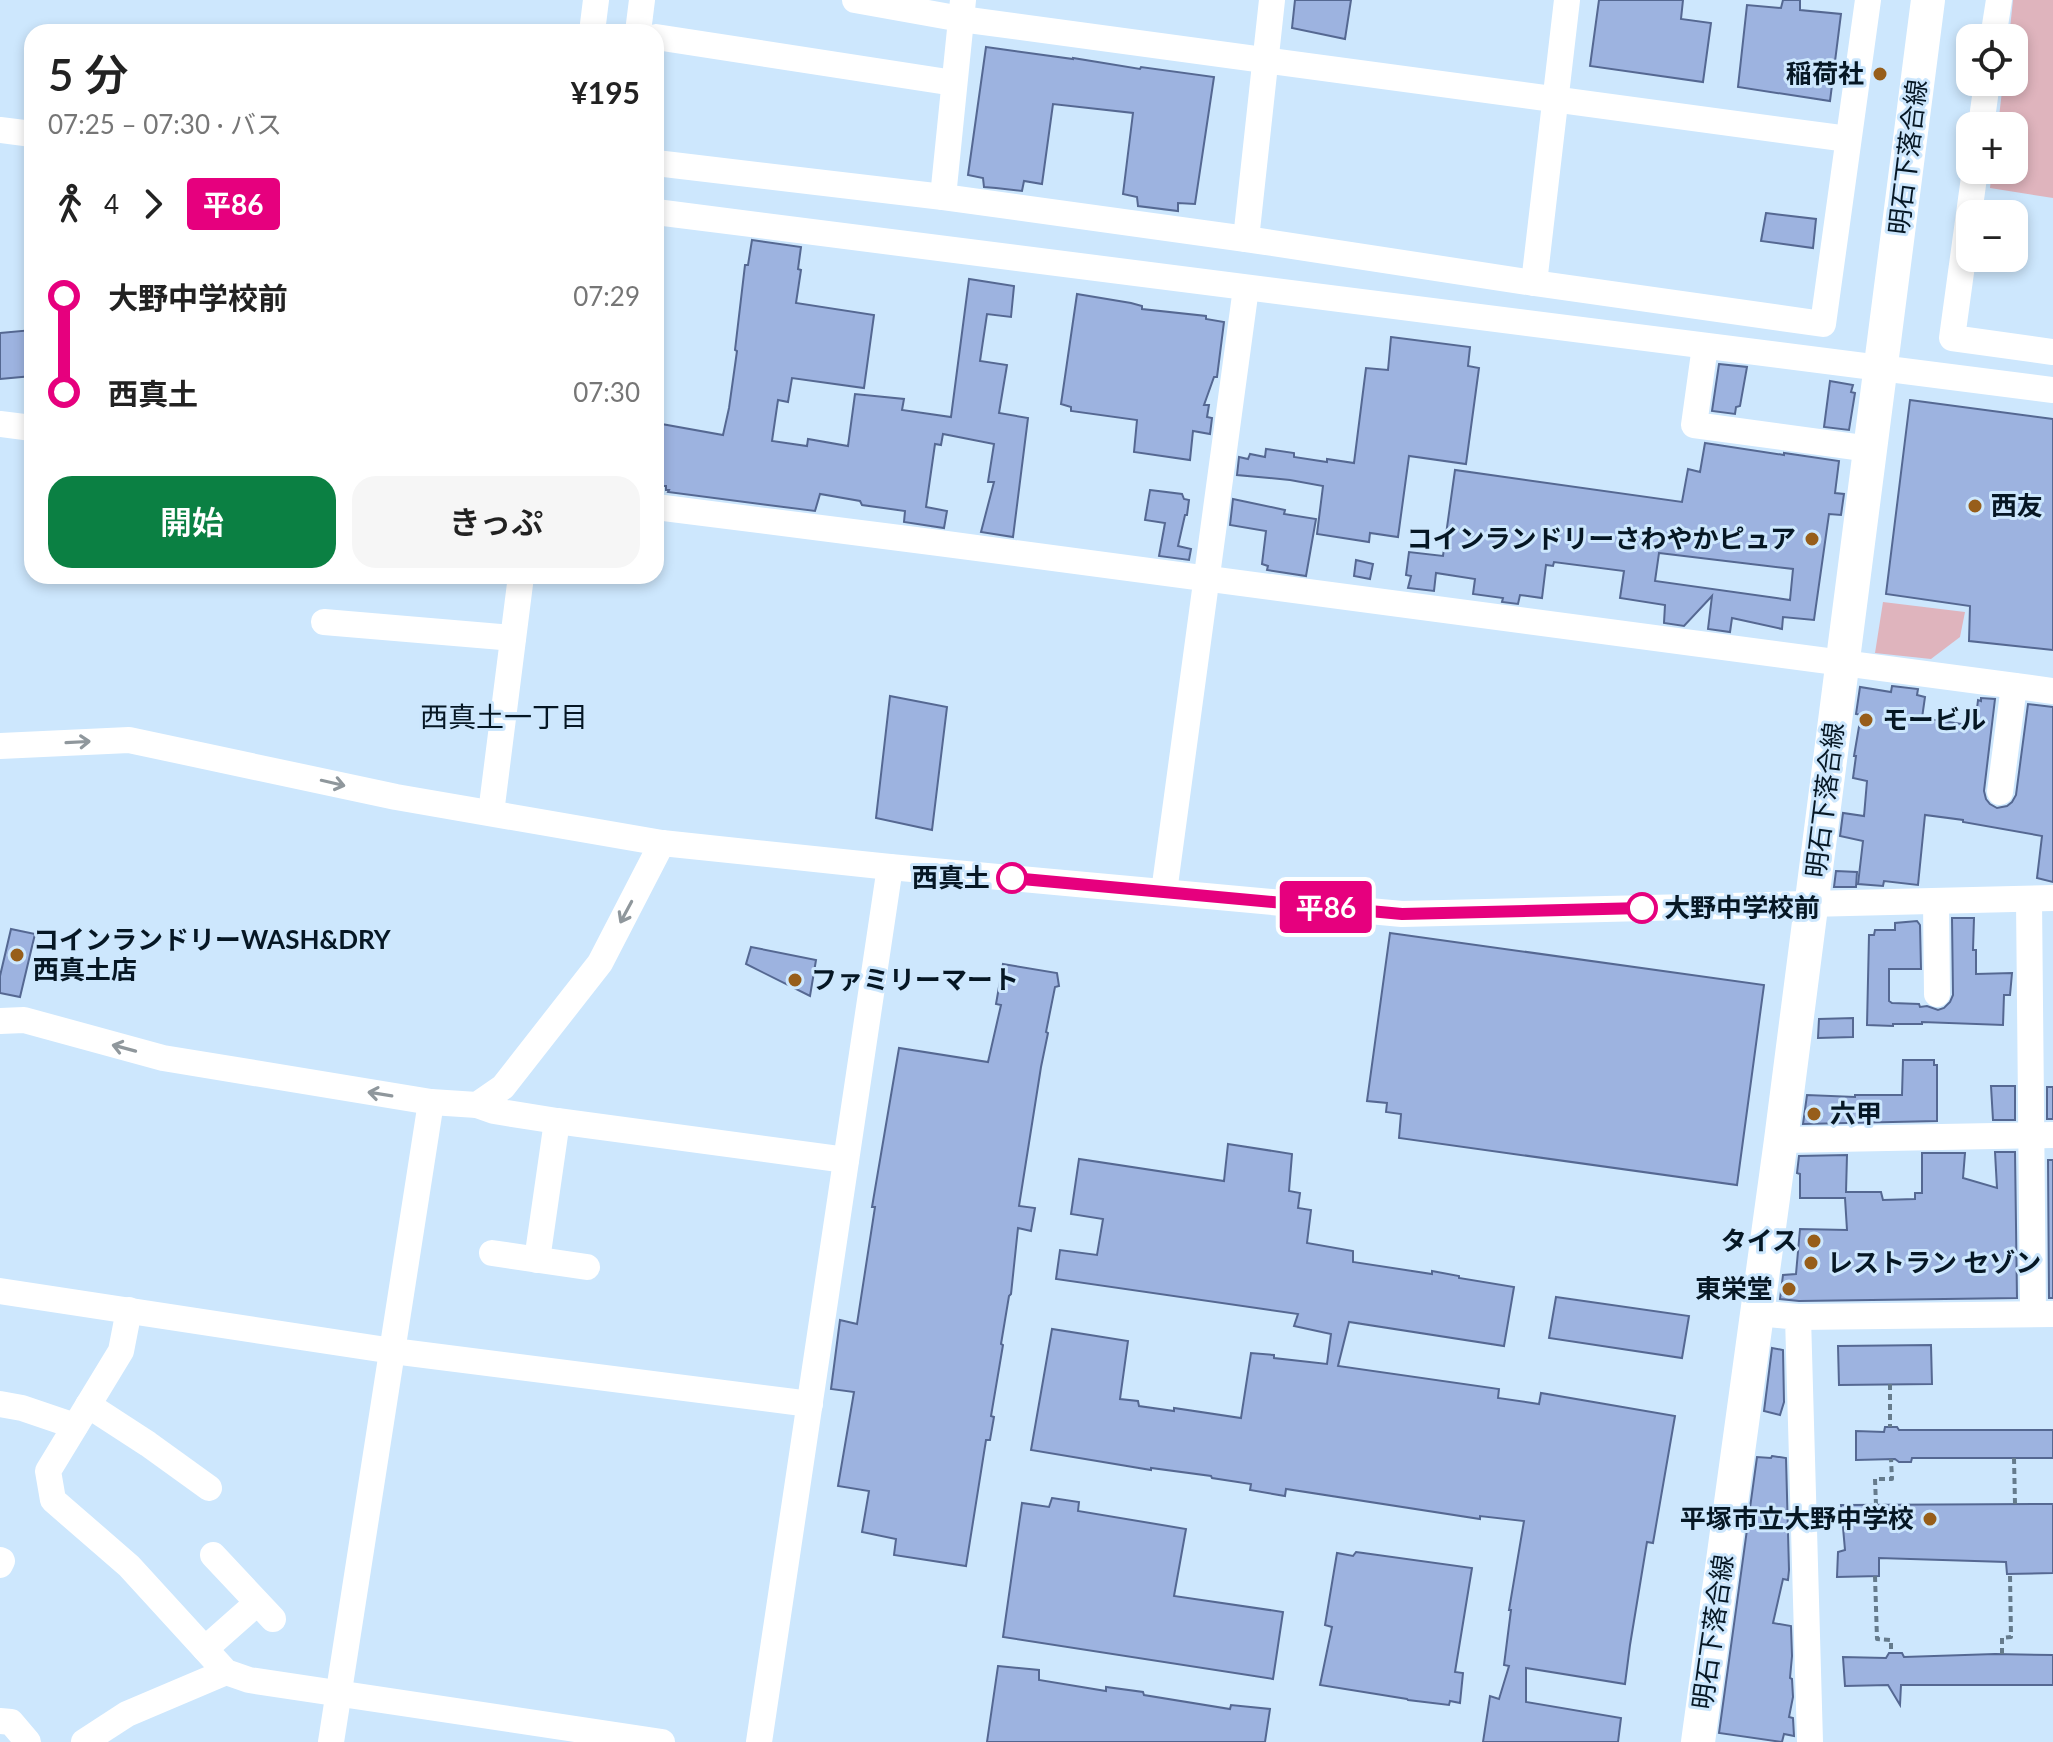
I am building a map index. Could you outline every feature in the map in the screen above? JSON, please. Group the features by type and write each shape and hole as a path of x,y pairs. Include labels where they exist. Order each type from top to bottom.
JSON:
{"main road":[{"name":"明石下落合線","path":"1698,1742 1781,1140 1928,0"}],"street":[{"path":"593,24 596,0"},
{"path":"639,24 642,0"},
{"path":"855,0 962,9 1265,60 1848,139"},
{"path":"1246,239 1272,0"},
{"path":"1534,283 1567,0"},
{"path":"664,164 943,197 1823,324 1868,0"},
{"path":"1995,24 1999,0"},
{"path":"943,197 962,9"},
{"path":"664,38 954,83"},
{"path":"0,130 24,133"},
{"path":"1973,184 1952,338 2053,352"},
{"path":"664,213 2053,390"},
{"path":"1164,892 1246,288"},
{"path":"1705,346 1694,425 1870,449"},
{"path":"0,424 24,427"},
{"path":"664,508 2053,691"},
{"path":"491,813 520,584"},
{"path":"324,622 513,638"},
{"path":"2000,792 2014,686"},
{"path":"0,746 129,740 396,797 662,843 1402,914 2041,898 2043,1314 1798,1317 1757,1313"},
{"path":"477,1105 503,1087 600,963 662,843"},
{"path":"759,1742 890,867"},
{"path":"1936,901 1937,994"},
{"path":"0,1021 24,1020 163,1058 431,1102 477,1105 494,1111 557,1121 846,1160"},
{"path":"331,1742 431,1102"},
{"path":"537,1260 557,1121"},
{"path":"1781,1140 2042,1135"},
{"path":"492,1253 587,1267"},
{"path":"0,1291 393,1351 810,1404"},
{"path":"129,1310 121,1351 48,1471 53,1500 129,1566 226,1672 249,1680 662,1742"},
{"path":"1798,1317 1810,1742"},
{"path":"0,1404 82,1416 148,1444 209,1488"},
{"path":"205,1649 265,1611 213,1555"},
{"path":"84,1742 127,1714 226,1672"},
{"path":"0,1721 11,1722 28,1742"}],"path":[{"path":"1890,1384 1890,1427"},
{"path":"2014,1458 2015,1504"},
{"path":"1876,1505 1875,1479 1892,1479 1891,1459"},
{"path":"2002,1654 2002,1638 2011,1637 2010,1574"},
{"path":"1875,1576 1877,1639 1891,1640 1891,1653"}],"shaded area":[{"path":"2013,0 2053,0 2053,198 1990,188 1990,184 2028,184 2028,112 2000,112 2001,96 2028,96 2028,24 2010,24"},
{"path":"1883,602 1965,612 1960,637 1931,659 1875,653"}],"building":[{"path":"1295,0 1351,0 1345,39 1292,28"},
{"path":"1599,0 1683,0 1681,19 1711,23 1703,82 1590,66"},
{"path":"1783,0 1800,0 1800,10 1841,14 1830,101 1738,87 1747,5 1781,8"},
{"path":"986,47 1214,77 1195,204 1178,203 1178,211 1138,206 1137,197 1123,194 1133,113 1053,104 1042,184 1024,181 1022,191 984,187 983,178 968,175"},
{"path":"1766,213 1816,219 1813,248 1761,241"},
{"path":"752,240 801,247 796,303 874,315 864,388 792,378 788,402 778,400 772,441 807,446 808,439 848,446 855,394 904,399 902,410 951,417 969,279 1014,286 1011,317 987,314 980,361 1007,365 999,413 1028,418 1013,537 981,532 994,482 988,482 994,444 943,434 941,445 935,444 926,507 947,511 944,528 904,522 905,511 862,505 860,501 820,494 815,511 666,490 664,424 723,435 737,351 745,265 748,265"},
{"path":"1077,294 1131,303 1142,306 1142,309 1206,316 1206,319 1224,322 1217,377 1214,377 1204,405 1209,405 1207,417 1212,418 1210,434 1193,431 1190,460 1134,452 1137,420 1071,411 1071,407 1061,404"},
{"path":"24,331 24,377 0,379 0,333"},
{"path":"1391,337 1470,347 1468,366 1479,368 1466,464 1409,456 1398,537 1370,533 1369,542 1317,534 1323,486 1237,475 1239,457 1248,459 1250,454 1265,457 1266,449 1294,453 1294,457 1354,463 1366,368 1388,370"},
{"path":"1719,364 1747,367 1740,406 1736,407 1735,414 1712,411"},
{"path":"1830,381 1853,385 1851,392 1855,393 1849,430 1824,427"},
{"name":"西友","path":"1910,400 2053,419 2053,650 1969,641 1970,606 1886,594"},
{"path":"1705,443 1839,461 1835,493 1844,494 1841,515 1829,514 1814,620 1783,617 1782,629 1732,618 1730,632 1708,629 1712,596 1684,626 1664,623 1665,605 1620,598 1624,571 1554,562 1553,566 1546,565 1542,598 1520,595 1518,604 1502,602 1503,598 1473,594 1475,579 1436,573 1434,591 1408,588 1411,576 1406,575 1409,552 1443,556 1455,470 1682,502 1688,469 1700,472","holes":["1659,553 1793,569 1790,600 1655,581"]},
{"path":"1150,490 1182,494 1184,499 1189,500 1178,546 1191,549 1189,560 1159,556 1165,523 1145,520"},
{"path":"1233,499 1285,510 1284,514 1316,519 1306,576 1267,570 1268,566 1262,564 1266,531 1230,525"},
{"path":"1356,560 1373,564 1370,579 1354,576"},
{"path":"1892,686 1918,689 1917,695 1925,697 1922,718 1975,726 1978,700 1995,699 1984,791 1986,799 1997,808 2007,806 2016,795 2028,704 2053,707 2053,882 2037,878 2042,836 1925,815 1918,885 1884,881 1883,886 1858,884 1863,841 1840,836 1843,813 1864,816 1867,781 1853,778 1861,715 1856,714 1860,687 1891,692"},
{"path":"890,696 947,707 932,830 876,818"},
{"path":"1836,871 1857,872 1856,887 1834,887"},
{"path":"1952,918 1974,918 1976,974 2012,973 2010,995 2004,995 2003,1025 1922,1022 1893,1026 1867,1025 1869,935 1874,935 1875,930 1895,930 1895,923 1917,921 1920,925 1921,969 1889,969 1889,1001 1919,1004 1920,1007 1938,1010 1950,1002 1953,995"},
{"name":"コインランドリーWASH&DRY 西真土店","path":"11,929 35,934 20,997 0,993 0,976"},
{"path":"1390,933 1764,985 1737,1185 1399,1138 1401,1114 1386,1112 1387,1103 1367,1101"},
{"name":"ファミリーマート","path":"751,947 816,960 810,996 746,964"},
{"path":"1003,964 1057,973 1059,986 1055,987 1046,1032 1019,1206 1035,1208 1031,1231 1018,1228 1011,1294 991,1416 994,1417 990,1440 986,1440 966,1566 894,1555 896,1539 862,1532 869,1491 838,1486 854,1392 831,1389 840,1320 857,1324 875,1207 872,1207 899,1048 988,1062 1001,1005 996,1004"},
{"path":"1853,1018 1853,1037 1818,1038 1819,1019"},
{"path":"1903,1060 1934,1060 1934,1065 1937,1065 1937,1121 1803,1124 1807,1095 1902,1095"},
{"path":"1991,1086 2015,1086 2015,1120 1993,1120"},
{"path":"2047,1087 2053,1087 2053,1119 2047,1119"},
{"path":"1228,1144 1292,1154 1289,1191 1300,1193 1298,1208 1311,1210 1307,1243 1353,1251 1353,1262 1432,1274 1432,1271 1514,1287 1504,1346 1349,1322 1338,1366 1499,1389 1498,1398 1539,1404 1541,1393 1675,1416 1653,1543 1647,1542 1625,1684 1526,1668 1526,1702 1621,1718 1618,1742 1483,1742 1490,1696 1499,1699 1509,1666 1504,1665 1509,1610 1524,1521 1480,1516 1480,1519 1286,1489 1285,1496 1250,1490 1251,1484 1211,1476 1151,1470 1031,1450 1052,1329 1128,1341 1120,1399 1138,1401 1139,1406 1174,1411 1174,1408 1241,1418 1251,1353 1327,1364 1331,1334 1294,1326 1298,1314 1056,1279 1060,1250 1097,1255 1103,1219 1071,1214 1079,1159 1224,1181"},
{"path":"1995,1152 2015,1152 2017,1298 1780,1299 1783,1275 1796,1274 1800,1229 1847,1230 1845,1198 1800,1198 1800,1174 1797,1173 1799,1156 1847,1155 1846,1192 1881,1192 1883,1200 1915,1199 1915,1193 1922,1193 1922,1153 1965,1153 1963,1178 1997,1188"},
{"path":"2048,1160 2053,1160 2053,1298 2049,1298"},
{"path":"1556,1297 1689,1316 1682,1358 1549,1338"},
{"path":"1931,1345 1932,1384 1839,1385 1838,1346"},
{"path":"1772,1348 1783,1350 1784,1402 1780,1415 1764,1411"},
{"path":"1885,1427 1897,1427 1899,1430 2053,1430 2053,1458 1912,1458 1911,1462 1895,1459 1856,1460 1856,1431 1884,1432"},
{"path":"1757,1457 1786,1458 1789,1570 1788,1580 1783,1579 1773,1623 1791,1626 1790,1678 1793,1697 1789,1717 1793,1718 1794,1736 1784,1734 1782,1742 1719,1733"},
{"path":"1052,1498 1079,1502 1078,1511 1186,1529 1174,1596 1283,1612 1273,1679 1003,1637 1022,1503 1049,1507"},
{"path":"2053,1504 2053,1573 2007,1574 2006,1562 1879,1558 1879,1576 1837,1577 1838,1552 1845,1550 1841,1505"},
{"path":"1356,1552 1472,1568 1455,1672 1463,1673 1460,1703 1450,1701 1449,1705 1408,1700 1320,1685 1332,1627 1325,1625 1337,1553 1353,1556"},
{"path":"1889,1653 1902,1653 1904,1657 2053,1655 2053,1685 1901,1685 1900,1705 1888,1685 1845,1686 1843,1657 1886,1658"},
{"path":"998,1666 1039,1670 1039,1680 1106,1691 1106,1687 1143,1692 1144,1695 1230,1709 1231,1705 1270,1709 1265,1742 987,1742"}],"bus line":[{"name":"平86","path":"1012,878 1402,914 1642,908"}],"place":[{"name":"稲荷社","path":"1880,74"},
{"name":"西友","path":"1975,506"},
{"name":"コインランドリーさわやかピュア","path":"1812,539"},
{"name":"モービル","path":"1866,720"},
{"name":"西真土","path":"1012,878"},
{"name":"大野中学校前","path":"1642,908"},
{"name":"コインランドリーWASH&DRY 西真土店","path":"17,955"},
{"name":"ファミリーマート","path":"795,980"},
{"name":"六甲","path":"1814,1114"},
{"name":"タイス","path":"1814,1241"},
{"name":"レストラン セゾン","path":"1811,1263"},
{"name":"東栄堂","path":"1789,1289"},
{"name":"平塚市立大野中学校","path":"1930,1519"}],"district":[{"name":"西真土一丁目","path":"504,717"}]}
